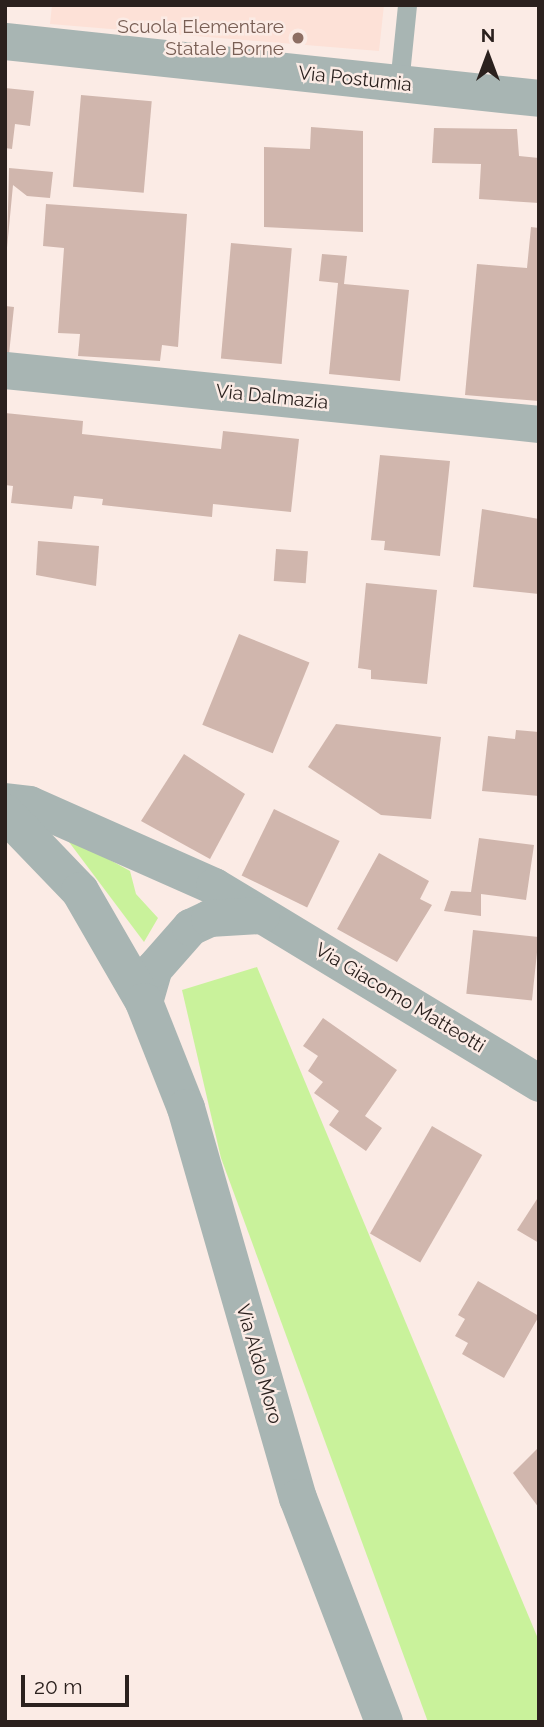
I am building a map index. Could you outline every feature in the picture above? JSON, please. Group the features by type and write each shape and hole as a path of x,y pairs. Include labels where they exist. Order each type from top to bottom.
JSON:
{"street":[{"name":"Via Postumia","path":"5,41 539,98"},
{"name":"Via Dalmazia","path":"5,370 539,424"},
{"name":"Via Giacomo Matteotti","path":"5,801 29,804 214,886 539,1083"},
{"path":"5,813 79,891 144,1002"},
{"path":"144,1002 154,968 190,927 209,918 261,915"},
{"name":"Via Aldo Moro","path":"144,1002 186,1108 298,1498 384,1722"}],"lane":[{"path":"399,83 407,5"}],"shaded area":[{"name":"Scuola Elementare Statale Borne","path":"52,5 384,5 379,51 50,24"}],"green space":[{"path":"63,834 130,871 136,894 158,918 144,942"},
{"path":"257,967 539,1641 539,1722 428,1722 221,1158 182,990"}],"building":[{"path":"5,88 34,91 30,126 15,124 12,149 5,148"},
{"path":"81,95 152,101 144,193 73,187"},
{"path":"311,127 363,131 363,232 264,227 264,147 310,149"},
{"path":"434,128 517,129 519,156 539,158 539,203 479,199 481,164 432,163"},
{"path":"9,168 53,172 50,198 27,196 13,185 7,248"},
{"path":"46,204 187,214 178,347 162,345 160,361 78,356 80,334 58,333 64,248 43,246"},
{"path":"531,227 539,228 539,401 465,395 477,264 527,268"},
{"path":"231,243 292,248 282,364 221,359"},
{"path":"322,254 347,256 344,284 409,290 400,381 329,374 338,283 319,281"},
{"path":"5,306 14,307 9,354 5,354"},
{"path":"5,413 83,421 82,434 221,449 223,431 299,439 291,512 213,504 212,517 102,505 103,499 74,496 72,509 11,503 13,486 5,485"},
{"path":"380,455 450,461 440,556 384,550 385,541 371,540"},
{"path":"482,509 539,519 539,594 473,587"},
{"path":"38,541 99,546 96,586 36,575"},
{"path":"276,549 308,551 306,583 274,581"},
{"path":"366,583 437,590 427,684 371,679 371,670 358,668"},
{"path":"239,634 309,662 273,753 202,725"},
{"path":"336,724 441,737 431,819 381,815 308,767"},
{"path":"516,730 539,732 539,796 482,791 488,736 515,739"},
{"path":"184,754 245,794 210,859 141,821"},
{"path":"274,809 340,841 307,908 242,876"},
{"path":"479,838 534,845 526,900 481,894 481,916 444,911 451,891 471,892"},
{"path":"379,853 429,881 420,899 432,905 397,962 337,929"},
{"path":"473,930 539,937 532,1001 466,994"},
{"path":"323,1018 397,1070 365,1116 382,1128 366,1151 329,1125 339,1111 314,1093 323,1082 308,1071 318,1056 303,1046"},
{"path":"432,1126 482,1155 420,1262 370,1233"},
{"path":"539,1196 539,1243 517,1230"},
{"path":"478,1281 539,1316 504,1378 462,1354 468,1343 455,1336 465,1319 458,1315"},
{"path":"539,1447 539,1508 513,1473"}],"place":[{"name":"Scuola Elementare Statale Borne","path":"298,38"}]}
